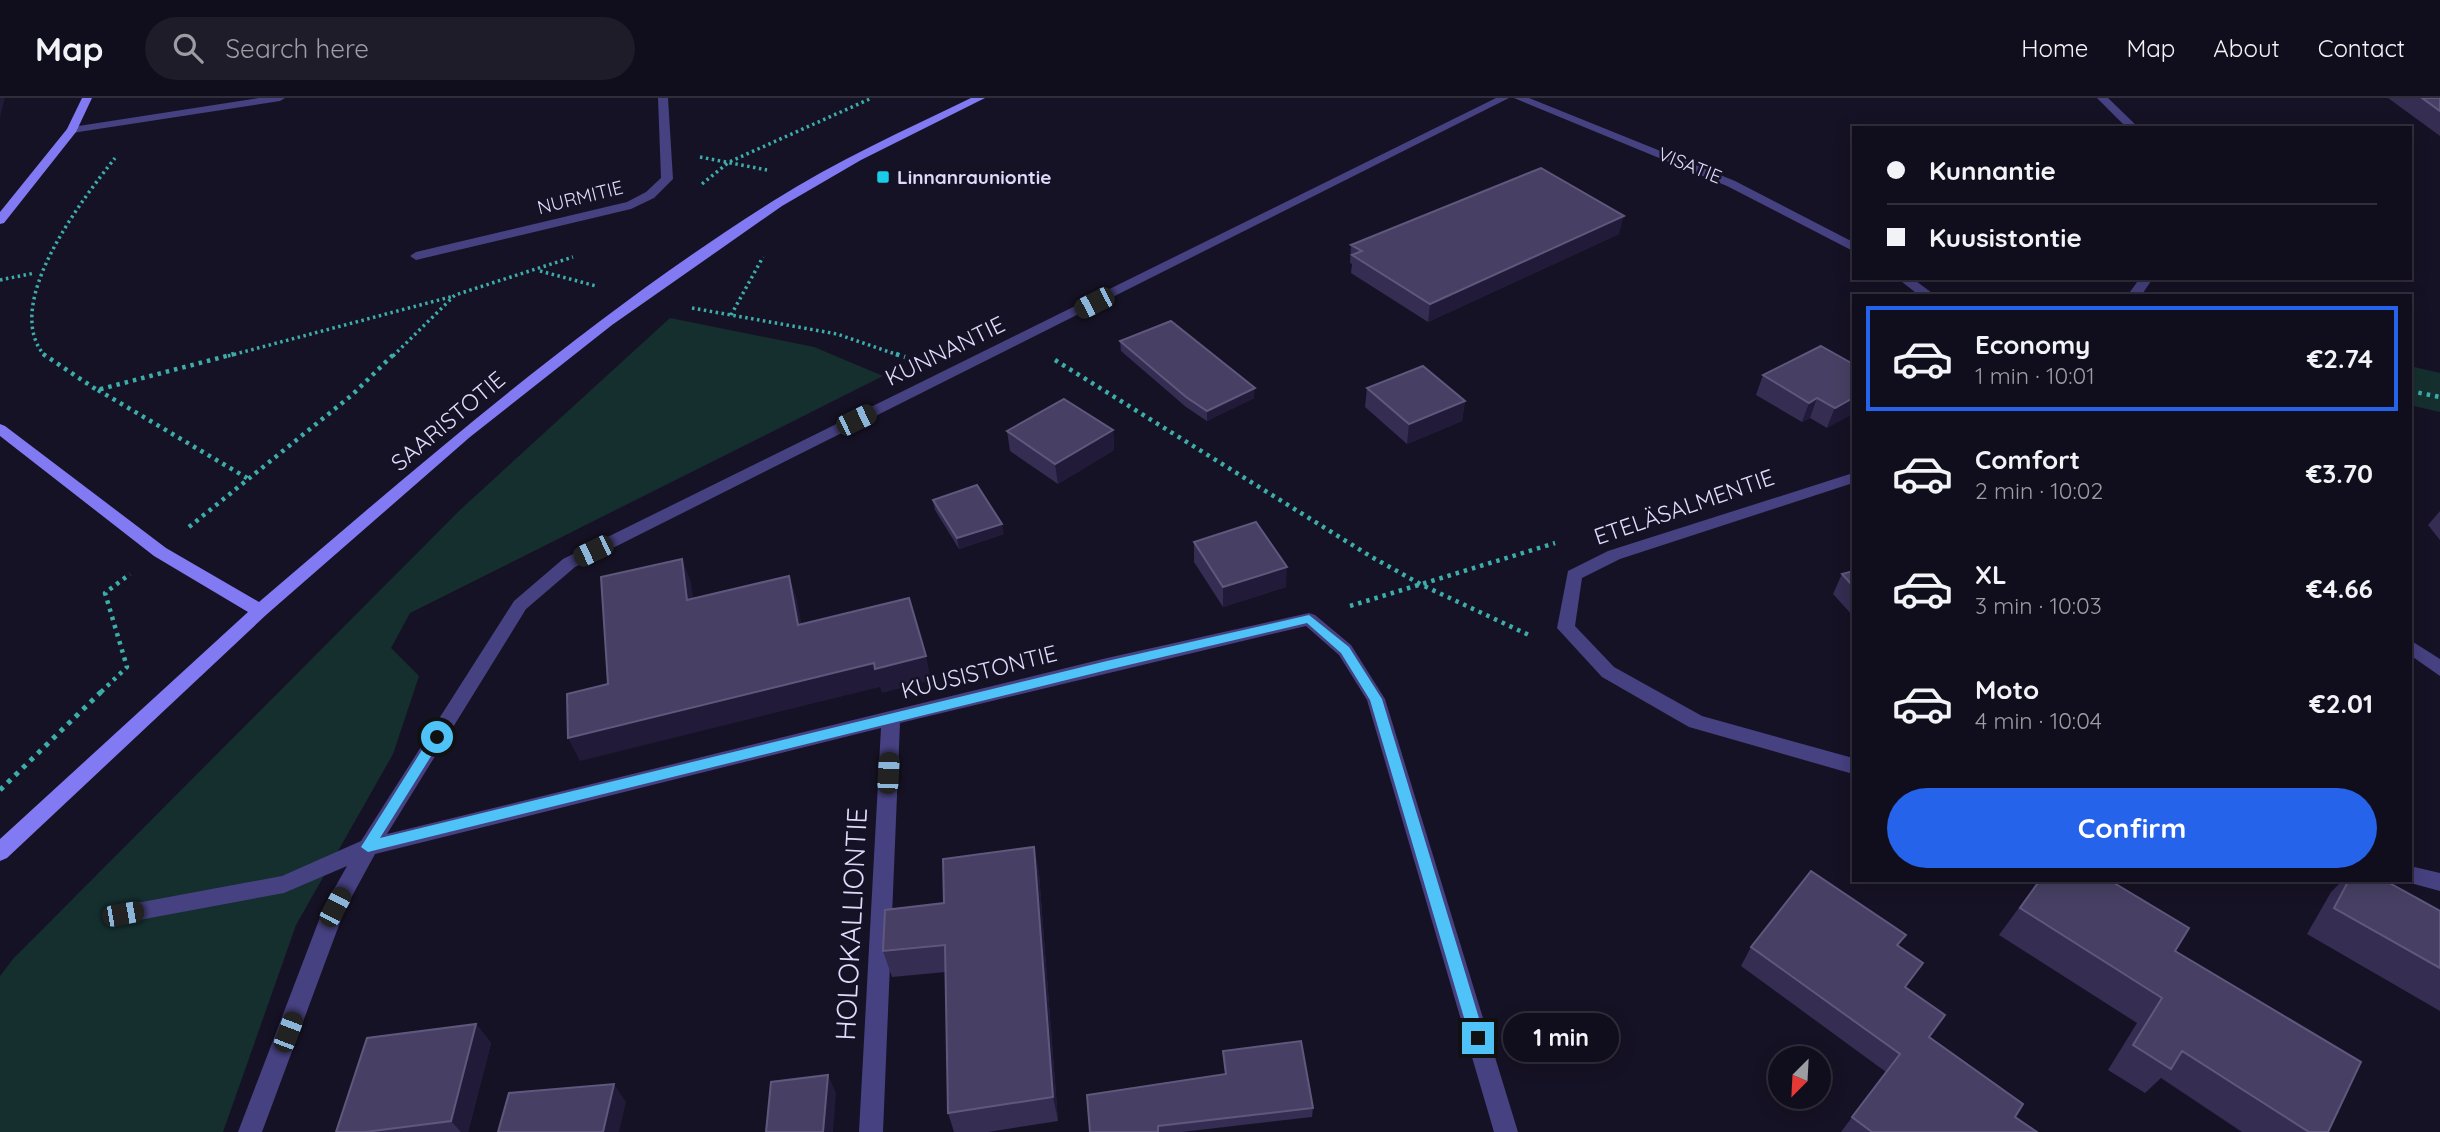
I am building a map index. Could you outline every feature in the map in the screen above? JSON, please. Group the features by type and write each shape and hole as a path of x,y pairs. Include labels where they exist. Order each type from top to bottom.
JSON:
{"main road":[{"path":"0,220 72,130 87,98"},
{"name":"SAARISTOTIE","path":"0,852 260,611 465,434 629,306 778,203 857,158 980,98"},
{"path":"0,429 160,552 260,611"}],"street":[{"path":"72,130 280,98"},
{"name":"NURMITIE","path":"416,256 631,205 650,195 667,179 663,98"},
{"name":"KUNNANTIE","path":"250,1132 335,907 368,847 520,605 569,563 1504,98"},
{"name":"VISATIE","path":"1519,98 1725,179 1801,215 1852,246"},
{"path":"2102,98 2132,126"},
{"path":"1906,280 1926,294"},
{"name":"ETELÄSALMENTIE","path":"1852,478 1614,555 1574,575 1566,628 1608,673 1696,722 1852,766"},
{"name":"KUUSISTONTIE","path":"123,914 284,884 368,847 1107,665 1309,619 1345,650 1376,699 1506,1132"},
{"path":"2412,648 2440,669"},
{"name":"HOLOKALLIONTIE","path":"871,1132 891,720"},
{"path":"2412,875 2440,882"}],"path":[{"path":"699,186 729,162 872,98"},
{"path":"46,251 144,119"},
{"path":"666,151 774,172 764,177"},
{"path":"97,390 455,295 539,270 575,256"},
{"path":"31,285 38,262"},
{"path":"539,270 606,289"},
{"path":"0,280 35,273"},
{"path":"0,790 127,667 105,593 160,552 247,478 352,395 455,295"},
{"path":"685,306 837,334 952,372"},
{"path":"26,320 30,340 59,367 247,478"},
{"path":"1021,339 1370,556 1533,637"},
{"path":"2412,391 2440,397"}],"green space":[{"path":"670,318 814,347 883,376 410,613 391,648 419,676 393,754 296,925 223,1132 0,1132 0,976 13,959 460,510"},
{"path":"2412,366 2440,373 2440,412 2412,405"}],"building":[{"path":"2422,98 2440,98 2440,111"},
{"path":"1541,168 1624,216 1430,304 1352,255 1362,251 1351,245"},
{"path":"1171,321 1255,388 1207,411 1186,397 1120,341"},
{"path":"1821,346 1852,363 1852,399 1835,408 1817,398 1809,403 1763,375"},
{"path":"1423,366 1465,401 1409,424 1367,388"},
{"path":"1064,399 1113,430 1055,464 1007,431"},
{"path":"977,485 1002,524 957,538 933,500"},
{"path":"1256,522 1287,567 1223,587 1194,542"},
{"path":"682,559 687,600 789,576 798,625 909,598 926,656 875,669 874,663 568,738 567,694 608,684 601,577"},
{"path":"1852,571 1852,585 1842,574"},
{"path":"1034,847 1053,1097 948,1113 945,945 883,951 885,910 944,903 943,859"},
{"path":"1811,871 1906,935 1897,945 1923,963 1905,987 1945,1015 1929,1037 2023,1104 2015,1117 2037,1132 1872,1132 1852,1117 1900,1054 1751,947"},
{"path":"2039,882 2112,882 2189,928 2175,951 2361,1062 2328,1132 2309,1132 2182,1051 2171,1069 2133,1045 2162,998 2020,908"},
{"path":"2348,882 2388,882 2440,911 2440,968 2334,908"},
{"path":"476,1024 451,1121 365,1132 336,1132 367,1038"},
{"path":"1301,1041 1313,1108 1158,1126 1158,1132 1090,1132 1087,1095 1226,1074 1223,1051"},
{"path":"828,1075 823,1132 766,1132 771,1082"},
{"path":"614,1084 603,1132 498,1132 509,1093"}],"place":[{"name":"Linnanrauniontie","path":"883,177"}],"route":[{"path":"437,737 368,847 1107,665 1309,619 1345,650 1376,699 1417,843 1478,1038"}]}
